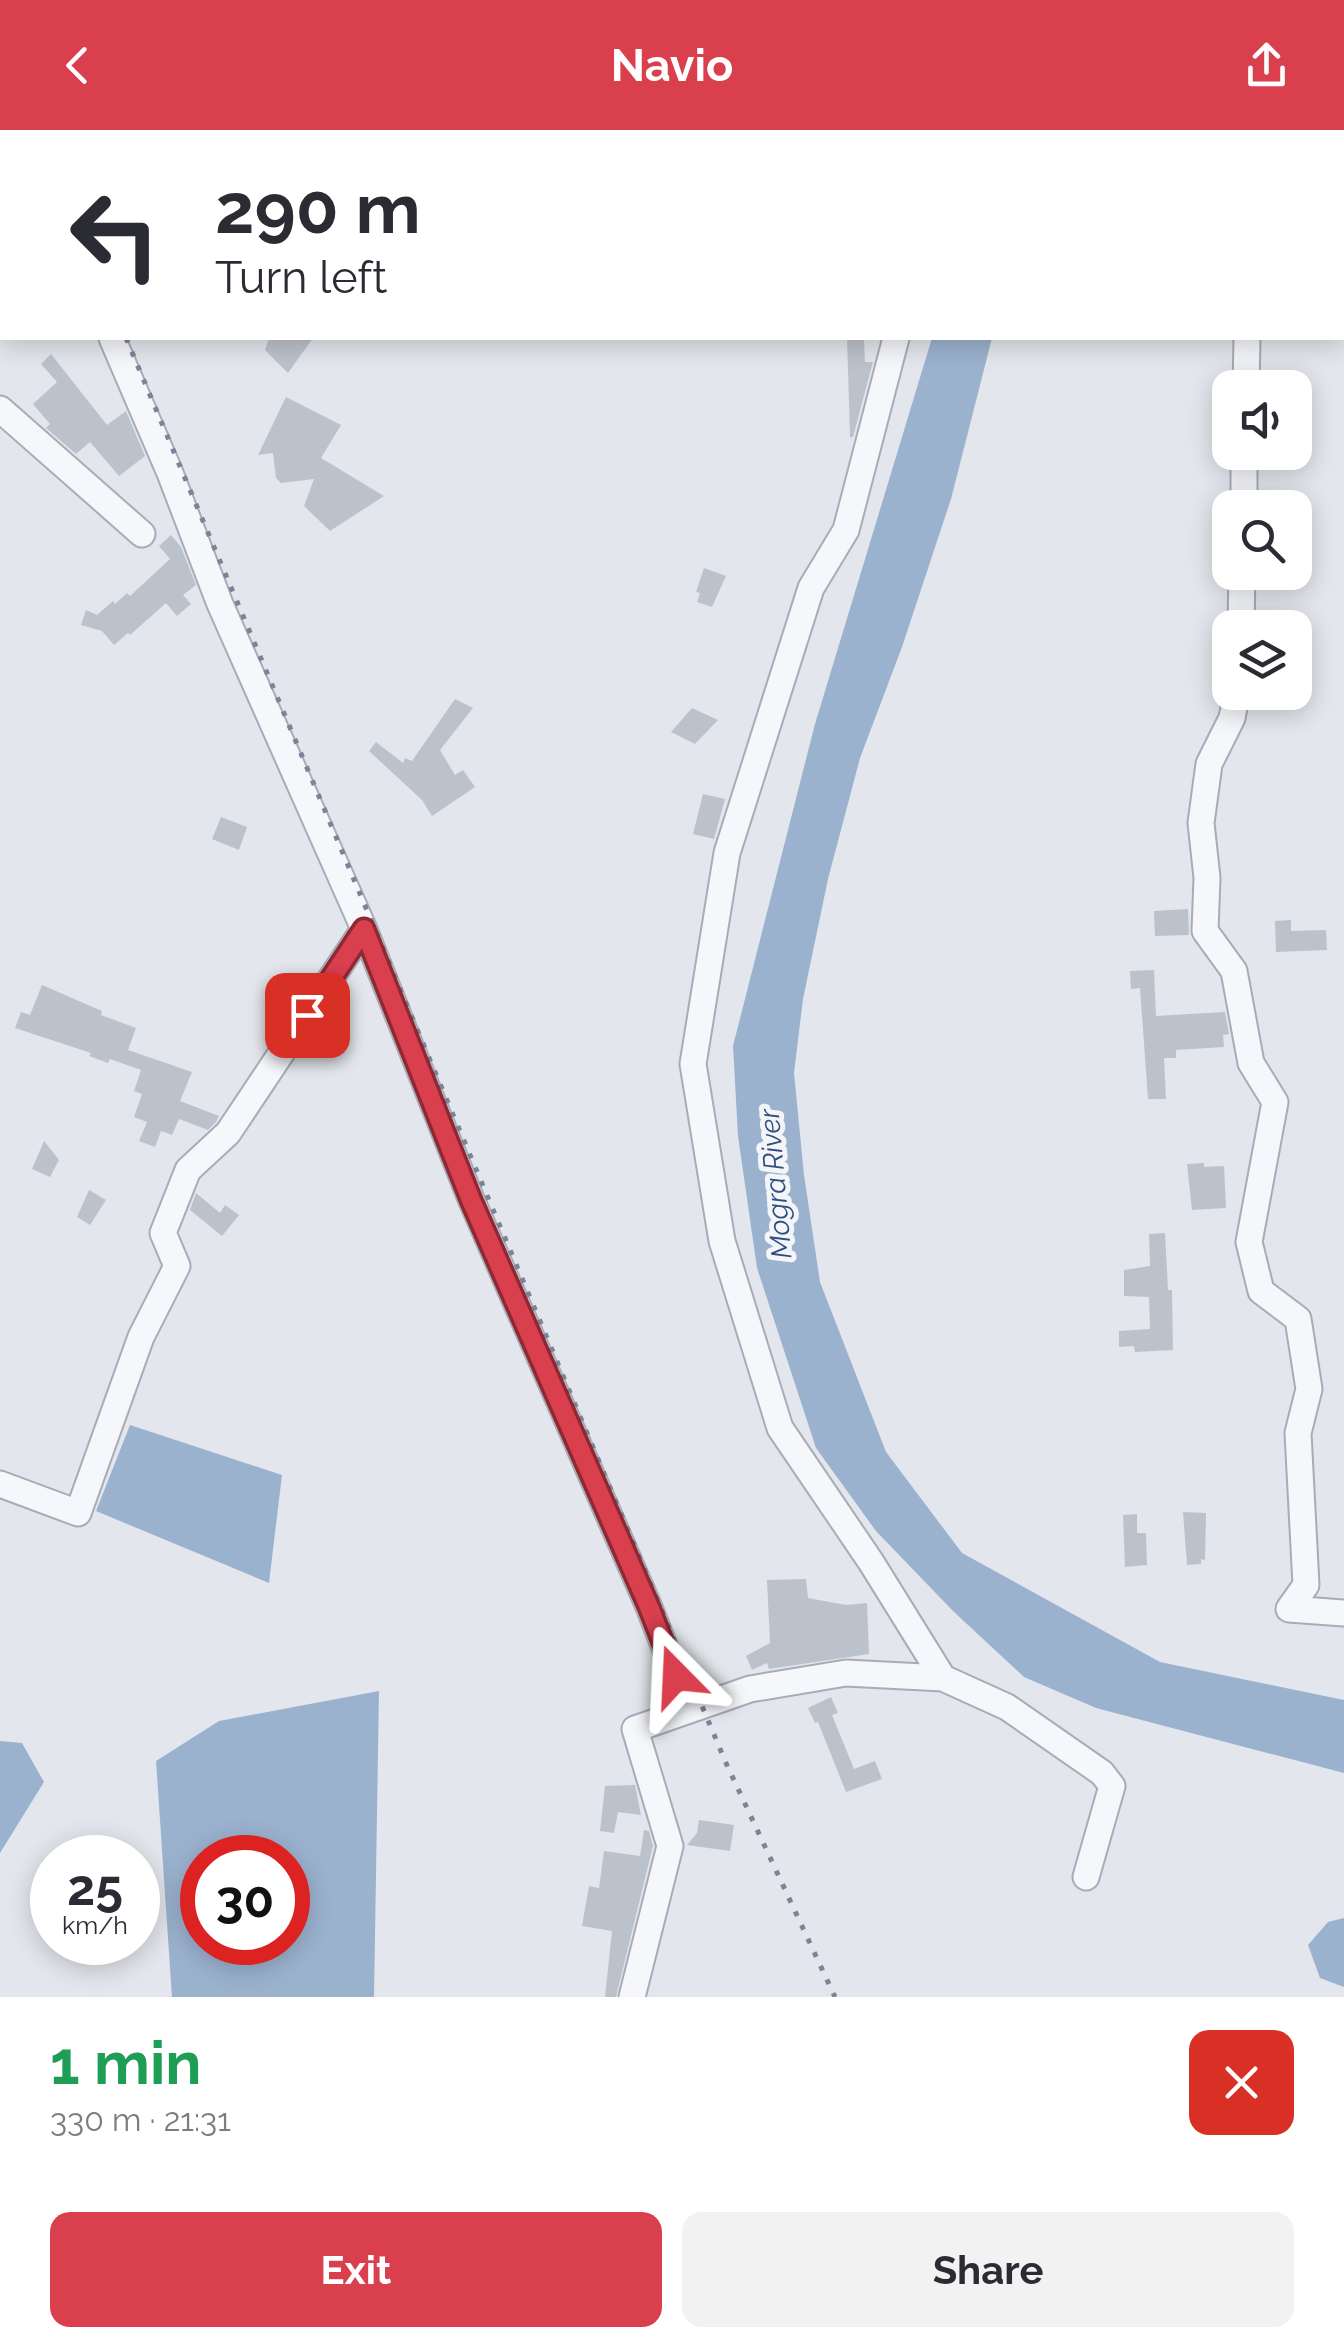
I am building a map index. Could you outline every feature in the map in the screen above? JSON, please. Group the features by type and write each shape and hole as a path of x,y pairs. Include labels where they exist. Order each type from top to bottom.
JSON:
{"street":[{"path":"113,340 220,604 364,929 471,1200 649,1607 689,1710"},
{"path":"895,340 846,530 811,588 727,853 693,1064 722,1241 780,1428 871,1562 943,1678"},
{"path":"1246,370 1247,340"},
{"path":"0,409 142,534"},
{"path":"1234,710 1209,764 1201,824 1207,878 1205,931 1234,970 1251,1063 1275,1102 1249,1242 1261,1291 1298,1319 1310,1389 1298,1432 1306,1585 1289,1609 1344,1613"},
{"path":"0,1484 78,1513 141,1337 177,1266 164,1233 188,1170 228,1133 364,929"},
{"path":"632,1997 670,1846 635,1729 750,1689 788,1686 846,1673 943,1678 1007,1707 1102,1773 1112,1786 1086,1877"}],"water":[{"name":"Mogra River","path":"931,340 991,340 951,499 860,758 828,879 803,999 794,1073 820,1282 886,1452 962,1553 1160,1662 1344,1700 1344,1773 1096,1708 1024,1677 876,1531 816,1448 757,1268 738,1136 733,1046 815,724"},
{"path":"130,1425 282,1475 269,1583 96,1511"},
{"path":"379,1691 374,1997 172,1997 156,1761 219,1721"},
{"path":"0,1741 22,1743 44,1782 0,1853"},
{"path":"1344,1918 1344,1987 1320,1978 1308,1945 1328,1922"}],"building":[{"path":"268,340 312,340 288,373 265,350"},
{"path":"847,340 864,340 865,362 873,362 850,437"},
{"path":"51,354 107,425 126,411 145,456 119,476 90,442 76,454 46,428 50,424 33,404 57,382 41,364"},
{"path":"286,397 341,425 321,458 384,496 330,531 304,506 314,479 281,483 276,478 273,453 258,455"},
{"path":"171,535 181,547 196,585 183,595 191,604 177,616 166,603 114,645 102,631 81,625 86,610 97,615 113,601 115,604 127,593 130,596 170,559 159,546"},
{"path":"704,568 726,576 712,607 697,602"},
{"path":"455,699 473,708 440,750 455,775 463,770 475,787 432,816 422,800 369,751 376,742 403,763 405,758 412,761"},
{"path":"692,708 718,720 695,744 671,732"},
{"path":"703,794 725,799 714,839 693,834"},
{"path":"221,817 247,827 239,850 212,839"},
{"path":"1188,909 1189,935 1155,936 1154,911"},
{"path":"1291,920 1291,931 1326,930 1327,950 1276,952 1275,921"},
{"path":"1154,970 1156,1016 1225,1012 1229,1034 1223,1035 1224,1047 1176,1050 1176,1058 1164,1058 1166,1099 1148,1099 1140,988 1131,989 1130,971"},
{"path":"42,985 136,1028 128,1050 192,1072 180,1101 219,1116 216,1122 208,1130 179,1119 172,1135 161,1131 155,1147 139,1141 147,1122 134,1117 142,1094 134,1091 141,1070 110,1059 108,1063 89,1056 91,1053 15,1028 21,1012 30,1015"},
{"path":"44,1141 59,1160 50,1177 32,1169"},
{"path":"1204,1163 1204,1167 1224,1166 1226,1208 1192,1210 1187,1164"},
{"path":"89,1190 106,1200 90,1225 77,1217"},
{"path":"196,1193 220,1213 225,1205 239,1215 222,1236 190,1210"},
{"path":"1165,1233 1168,1290 1172,1290 1173,1350 1135,1352 1134,1346 1119,1347 1119,1331 1150,1329 1149,1297 1124,1296 1124,1270 1150,1266 1149,1234"},
{"path":"1183,1512 1206,1513 1205,1560 1201,1559 1201,1564 1187,1565"},
{"path":"1137,1514 1137,1533 1146,1533 1147,1565 1125,1567 1123,1515"},
{"path":"806,1579 808,1598 846,1605 867,1603 869,1654 769,1669 767,1663 752,1670 746,1656 770,1643 767,1580"},
{"path":"831,1697 838,1713 832,1715 854,1769 875,1761 882,1779 846,1792 818,1722 815,1723 808,1708"},
{"path":"635,1785 641,1815 618,1812 614,1833 600,1831 605,1786"},
{"path":"699,1820 734,1825 730,1851 687,1845 697,1833"},
{"path":"644,1830 649,1831 653,1846 616,1997 605,1997 612,1931 582,1926 589,1886 599,1888 604,1851 640,1856"}],"railway":[{"path":"127,340 726,1763 835,1997"}],"route":[{"path":"307,1015 364,929 471,1200 676,1676"}]}
